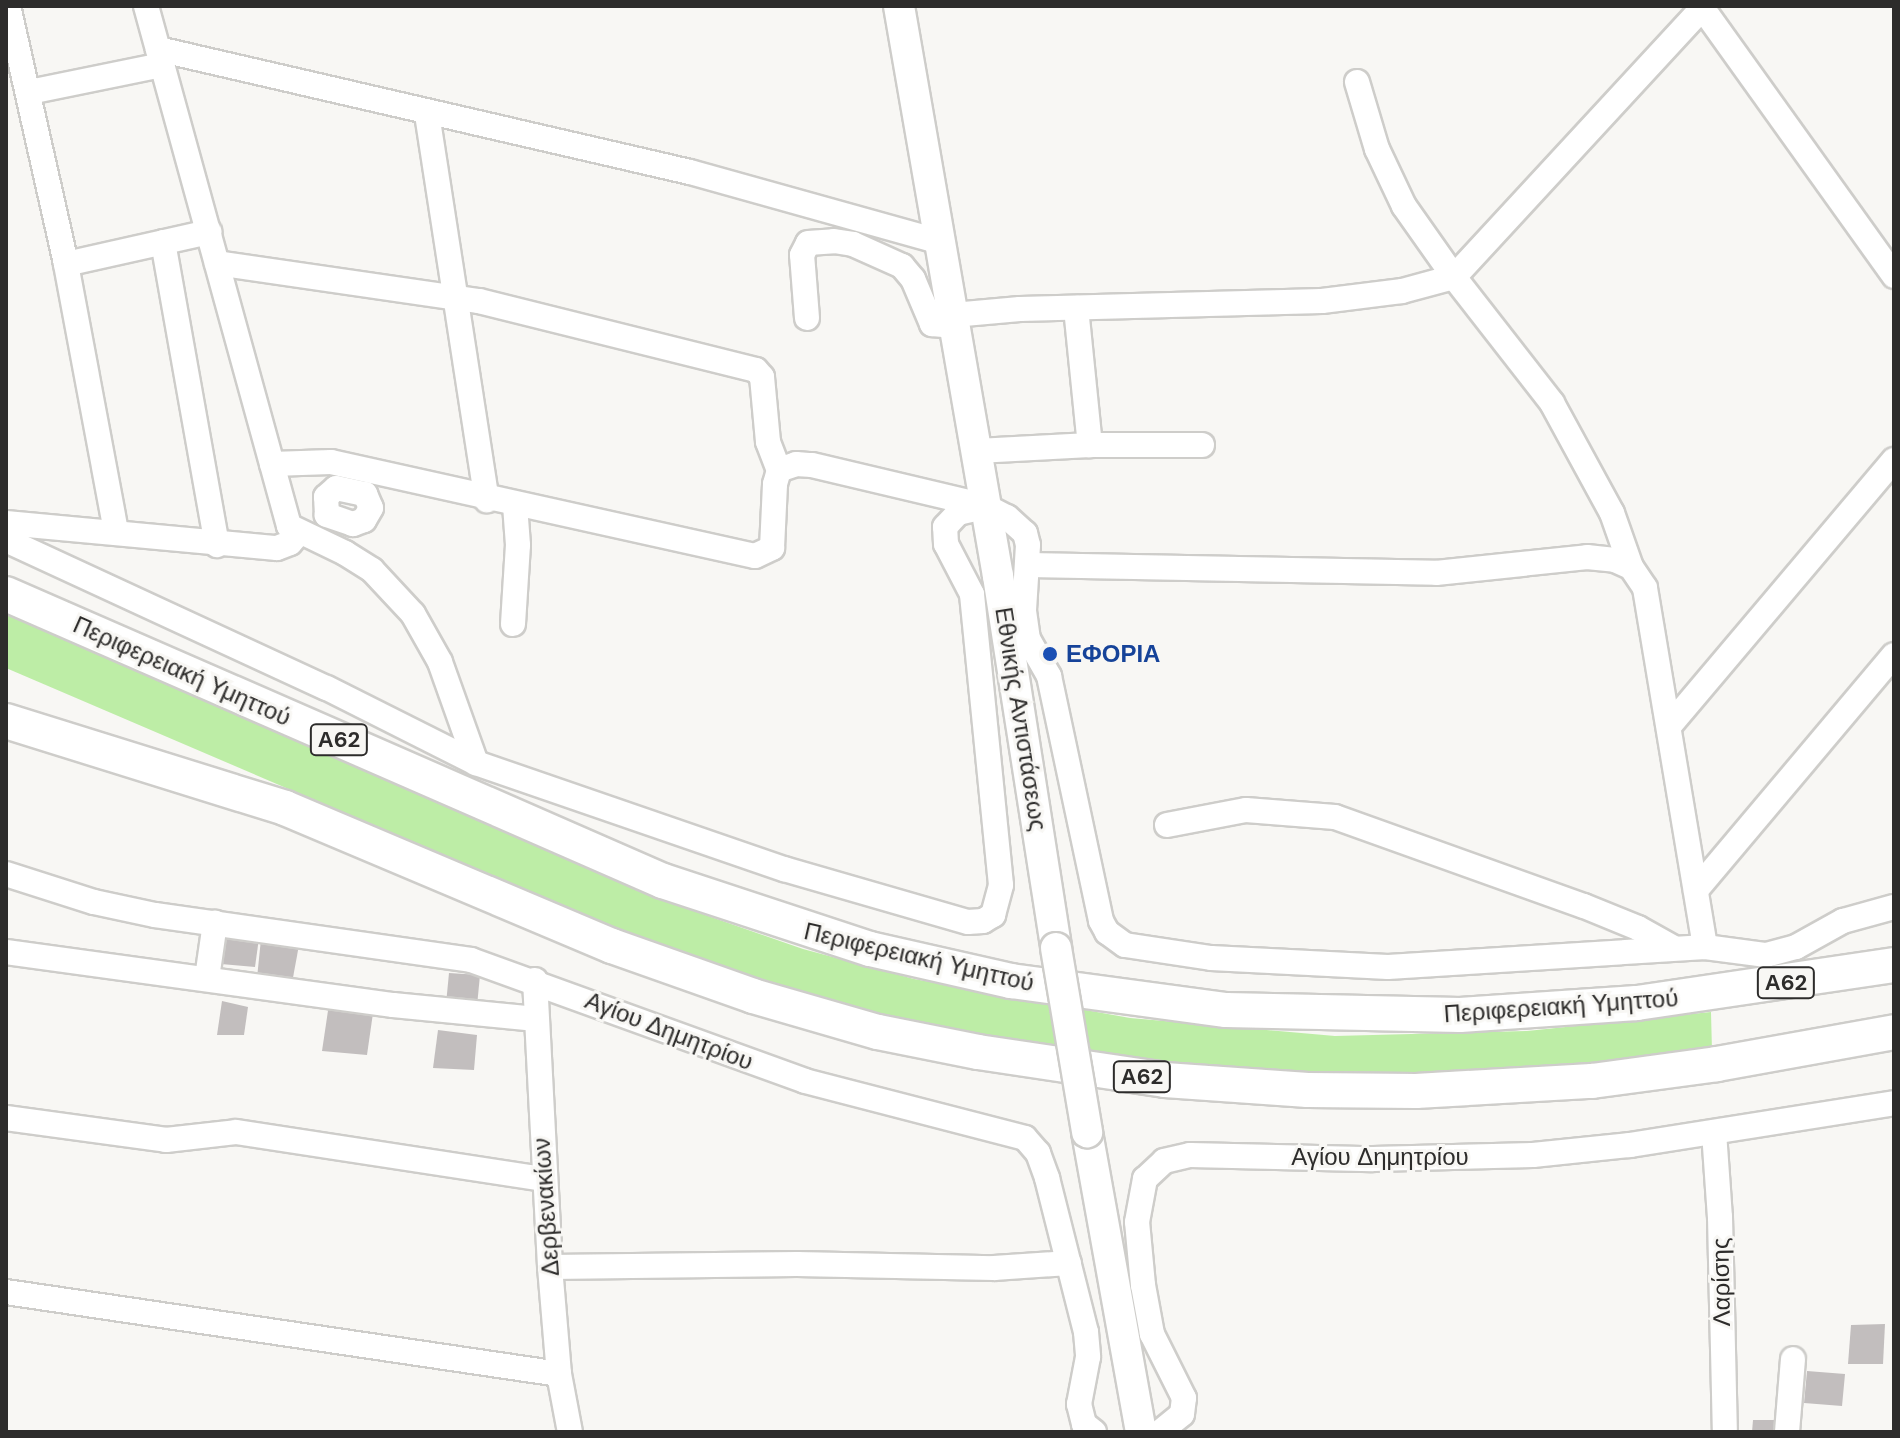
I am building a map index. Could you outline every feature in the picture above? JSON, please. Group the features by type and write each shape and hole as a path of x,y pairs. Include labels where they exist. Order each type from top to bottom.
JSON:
{"highway":[{"name":"Περιφερειακή Υμηττού","path":"6,594 663,881 800,929 940,966 1126,999 1298,1014 1519,1013 1725,991 1894,965"},
{"name":"Α62","path":"6,721 285,808 612,946 753,996 878,1032 978,1052 1165,1080 1308,1090 1416,1091 1592,1081 1717,1064 1894,1034"},
{"path":"1725,991 1894,950"}],"main road":[{"name":"Εθνικής Αντιστάσεως","path":"899,6 977,451 1087,1132 1141,1432"}],"street":[{"path":"8,6 66,264 116,532"},
{"path":"146,6 289,526 372,570 413,614 440,662 476,763"},
{"path":"807,318 802,255 808,243 834,241 853,244 902,266 913,279 932,324 1076,308 1322,301 1388,293 1454,277 1702,7 1894,276"},
{"path":"29,92 160,57 690,172 941,242"},
{"path":"1357,82 1377,149 1404,206 1454,277 1552,403 1612,513 1631,567 1645,588 1705,947"},
{"path":"427,114 487,500"},
{"path":"66,264 209,232"},
{"path":"163,242 217,545"},
{"path":"217,263 454,296 756,370 762,377 768,442 779,470 775,484 772,548 755,556 515,505 353,478 300,461 272,464"},
{"path":"1076,308 1090,445"},
{"path":"977,451 1090,445 1202,445"},
{"path":"1670,725 1894,460"},
{"path":"779,470 812,465 985,506 1007,517 1025,533 1029,565 1024,611 1028,639 1049,676 1097,906 1107,932 1125,945 1187,956 1360,966 1491,963 1705,947 1766,955 1796,947 1843,921 1894,907"},
{"path":"513,624 518,545 515,505"},
{"path":"6,540 327,688 476,763 784,869 948,917 983,921 993,915 999,900 1000,870 972,594 946,544 945,527 958,513 985,506"},
{"path":"6,523 116,532 217,545 277,548 290,543 299,533"},
{"path":"1029,565 1436,573 1587,557 1615,560 1631,567"},
{"path":"1696,890 1894,655"},
{"path":"1167,825 1246,810 1335,817 1584,906 1638,928 1674,948"},
{"name":"Αγίου Δημητρίου","path":"6,874 102,904 215,923 434,952 535,980 805,1081 1025,1138 1043,1164 1069,1263 1088,1345 1080,1414 1094,1432"},
{"path":"207,978 215,923"},
{"path":"6,952 393,1005 536,1019"},
{"name":"Δερβενακίων","path":"535,980 550,1267 559,1374 570,1432"},
{"name":"Αγίου Δημητρίου","path":"1160,1432 1177,1421 1185,1407 1181,1389 1152,1334 1139,1257 1138,1204 1145,1179 1156,1165 1190,1155 1373,1159 1518,1156 1714,1132 1894,1103"},
{"path":"6,1118 166,1140 236,1132 544,1179"},
{"name":"Λαρίσης","path":"1714,1132 1720,1217 1725,1432"},
{"path":"550,1267 797,1264 994,1268 1069,1263"},
{"path":"6,1292 559,1374"},
{"path":"1787,1432 1793,1359"}],"green space":[{"path":"6,613 691,910 803,949 914,979 1130,1018 1335,1036 1527,1031 1711,1012 1712,1051 1628,1063 1441,1075 1339,1075 1132,1062 922,1026 803,997 674,954 6,668"}],"building":[{"path":"223,931 259,938 255,967 221,964"},
{"path":"261,939 299,945 292,983 257,978"},
{"path":"449,973 480,975 477,1006 446,1004"},
{"path":"222,1001 248,1007 244,1035 217,1035"},
{"path":"329,1004 373,1013 367,1055 322,1051"},
{"path":"438,1030 477,1035 474,1070 433,1068"},
{"path":"1885,1324 1883,1364 1848,1364 1851,1325"},
{"path":"1807,1371 1845,1374 1842,1406 1804,1403"},
{"path":"1753,1420 1775,1420 1774,1432 1752,1432"}],"place":[{"name":"ΕΦΟΡΙΑ","path":"1050,654"}]}
